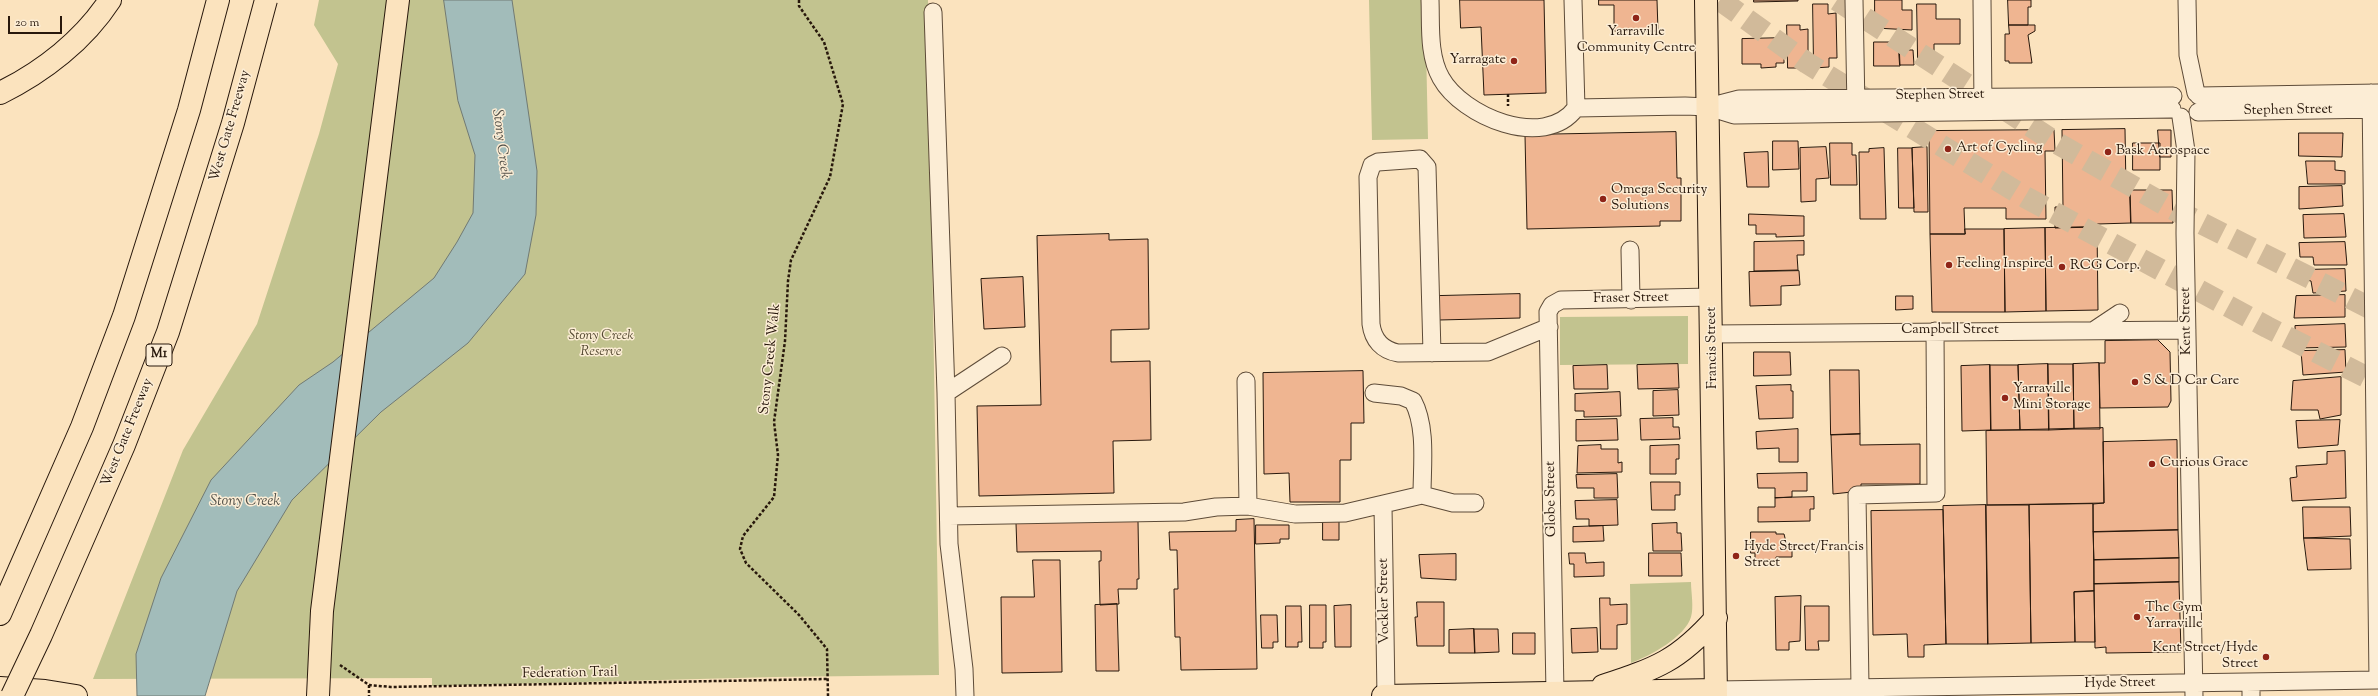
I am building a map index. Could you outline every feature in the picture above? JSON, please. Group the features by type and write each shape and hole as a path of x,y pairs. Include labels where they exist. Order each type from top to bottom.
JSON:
{"main road":[{"path":"0,93 28,78 62,53 97,18 110,0"},
{"path":"0,614 82,427 124,316 189,110 218,0"},
{"name":"West Gate Freeway","path":"12,696 41,635 121,452 168,332 233,123 266,0"},
{"path":"318,696 322,611 398,0"},
{"name":"Francis Street","path":"1706,0 1712,297 1716,693"},
{"path":"1581,693 1648,671 1666,662 1697,639 1716,618"},
{"path":"0,688 45,691 76,696"},
{"name":"Hyde Street","path":"1383,696 1555,693 1716,693"}],"street":[{"path":"1430,0 1431,45 1436,68 1447,88 1468,105 1492,120 1518,127 1547,125 1562,121 1569,117 1576,108 1573,0"},
{"path":"1854,0 1856,105"},
{"path":"1982,0 1983,104"},
{"path":"2186,104 2188,55 2187,0"},
{"path":"933,12 949,516 965,696"},
{"name":"Stephen Street","path":"1576,108 1672,105 1708,107 1739,99 1856,105 2186,104 2374,101"},
{"path":"2374,101 2378,680"},
{"name":"Kent Street","path":"2186,104 2187,330 2194,689"},
{"path":"1432,353 1427,167 1420,159 1378,162 1372,165 1368,178 1372,331 1378,342 1391,352 1432,353 1488,352 1548,327"},
{"path":"1630,250 1631,300"},
{"name":"Fraser Street","path":"1552,306 1561,300 1631,300 1712,297"},
{"name":"Globe Street","path":"1552,306 1548,312 1548,327 1555,693"},
{"path":"2092,331 2120,314"},
{"name":"Campbell Street","path":"1712,334 1916,331 2187,330"},
{"path":"1860,687 1857,495 1936,493 1935,331"},
{"path":"946,393 1002,356"},
{"path":"1246,381 1248,506"},
{"path":"1374,393 1401,396 1413,401 1417,408 1421,430 1422,496"},
{"path":"949,516 1184,512 1216,507 1248,506 1295,514 1346,513 1383,506 1404,498 1422,496 1453,503 1475,503"},
{"name":"Vockler Street","path":"1383,506 1386,696"},
{"name":"Hyde Street","path":"1716,693 1860,687 1897,691 2251,689 2378,680"}],"path":[{"name":"Stony Creek Walk","path":"799,0 799,6 824,42 843,104 830,177 791,260 788,281 785,341 774,422 778,455 774,497 743,536 740,549 746,563 799,615 827,649 828,696"},
{"name":"Federation Trail","path":"338,661 340,665 369,685 391,687 827,679"},
{"path":"369,685 369,696"}],"green space":[{"name":"Stony Creek Reserve","path":"319,0 928,0 939,675 775,677 432,686 432,678 93,679 183,450 257,324 319,134 338,64 314,25"},
{"path":"1369,0 1425,0 1428,139 1372,140"},
{"path":"1688,316 1688,364 1560,365 1560,317"},
{"path":"1691,582 1691,617 1682,632 1657,651 1631,663 1630,584"}],"water":[{"name":"Stony Creek","path":"444,0 512,0 537,171 536,215 525,274 468,343 381,412 292,500 237,591 205,696 137,696 136,654 161,578 211,480 299,385 333,362 434,278 457,242 473,213 475,155 458,101"}],"building":[{"name":"Yarragate","path":"1460,0 1544,0 1546,93 1484,95 1481,27 1461,28"},
{"name":"Yarraville Community Centre","path":"1599,0 1657,0 1658,31 1614,31 1614,5 1599,5"},
{"path":"1754,0 1798,0 1798,1 1754,2"},
{"path":"1875,0 1902,0 1902,10 1912,10 1912,30 1875,28"},
{"path":"2008,0 2031,0 2031,7 2028,7 2028,25 2009,25"},
{"path":"1813,4 1828,4 1828,14 1836,13 1837,58 1829,58 1829,67 1814,68"},
{"path":"1917,4 1936,4 1936,19 1960,19 1960,44 1934,44 1934,58 1918,58"},
{"path":"1787,25 1800,25 1800,30 1808,29 1808,54 1805,54 1805,58 1802,58 1802,68 1788,68"},
{"path":"2009,25 2035,25 2035,31 2028,35 2032,63 2009,63 2009,61 2005,61 2005,34 2009,34"},
{"path":"1784,38 1784,63 1776,63 1776,67 1761,68 1761,64 1742,64 1742,39"},
{"path":"1874,42 1899,42 1900,66 1874,66"},
{"path":"1899,50 1913,50 1914,65 1900,65"},
{"path":"2125,129 2126,190 2130,190 2131,223 2097,224 2097,227 2055,228 2055,207 2063,207 2062,130"},
{"path":"2054,130 2055,151 2045,151 2046,219 2006,219 2006,208 1964,208 1965,234 1930,234 1929,131"},
{"path":"2158,130 2171,130 2171,157 2160,157"},
{"name":"Omega Security Solutions","path":"1676,132 1677,178 1681,178 1681,221 1660,221 1660,226 1527,229 1525,135"},
{"path":"2299,133 2343,133 2342,157 2299,156"},
{"path":"1773,141 1798,141 1799,169 1773,170"},
{"path":"1830,143 1852,143 1852,155 1856,155 1857,185 1831,185"},
{"path":"2133,143 2160,143 2160,170 2133,170"},
{"path":"1826,147 1829,178 1816,179 1816,201 1801,202 1800,148"},
{"path":"1927,147 1928,212 1914,212 1912,148"},
{"path":"1884,148 1886,219 1860,219 1859,152 1869,152 1869,149"},
{"path":"1898,148 1912,148 1914,208 1899,208"},
{"path":"1768,152 1769,187 1747,187 1744,153"},
{"path":"2306,161 2335,161 2335,170 2345,171 2345,184 2308,184"},
{"path":"2342,186 2343,206 2299,209 2299,187"},
{"path":"2130,190 2172,190 2173,223 2131,223"},
{"path":"1749,214 1804,216 1804,236 1776,237 1776,234 1756,234 1756,225 1749,225"},
{"path":"2344,214 2346,237 2304,238 2303,215"},
{"path":"2097,227 2098,310 2046,311 2045,228"},
{"path":"2045,228 2046,311 2005,312 2004,229"},
{"path":"1965,229 2004,229 2005,312 1932,312 1930,234 1965,234"},
{"path":"1109,234 1109,240 1148,239 1149,329 1111,330 1111,362 1150,361 1151,440 1113,441 1114,493 979,496 977,406 1041,405 1037,236"},
{"path":"1804,241 1804,255 1797,255 1798,270 1754,271 1754,242"},
{"path":"2345,242 2347,265 2314,265 2313,257 2300,257 2299,243"},
{"path":"2345,269 2346,291 2313,293 2311,281 2302,279 2301,270"},
{"path":"1799,271 1800,285 1781,286 1781,305 1750,306 1749,272"},
{"path":"1023,277 1025,327 984,329 981,279"},
{"path":"1520,294 1520,318 1439,320 1438,296"},
{"path":"2345,295 2345,317 2294,318 2296,296"},
{"path":"1896,296 1913,296 1913,309 1896,310"},
{"path":"2345,324 2346,347 2296,348 2295,326"},
{"name":"S & D Car Care","path":"2158,340 2170,352 2171,401 2168,407 2100,408 2099,363 2105,363 2105,341"},
{"path":"2345,350 2346,372 2303,375 2301,351"},
{"path":"1754,352 1790,352 1791,375 1754,376"},
{"path":"2099,363 2100,429 2074,429 2073,364"},
{"path":"1678,364 1679,388 1638,389 1637,365"},
{"path":"2048,364 2049,430 2020,430 2018,365"},
{"path":"2048,364 2073,364 2074,429 2049,430"},
{"path":"1607,365 1608,389 1574,389 1573,366"},
{"path":"1990,365 1991,430 1962,431 1961,366"},
{"name":"Yarraville Mini Storage","path":"1990,365 2018,365 2020,430 1991,430"},
{"path":"1830,370 1859,370 1860,434 1831,435"},
{"path":"1363,371 1364,423 1351,423 1351,460 1340,460 1340,502 1290,502 1289,473 1264,474 1263,373"},
{"path":"2341,377 2341,415 2320,419 2318,410 2291,410 2293,381"},
{"path":"1791,385 1791,391 1793,391 1793,418 1759,419 1756,386"},
{"path":"1678,390 1679,415 1653,416 1653,391"},
{"path":"1620,392 1621,416 1584,417 1584,411 1575,411 1575,394"},
{"path":"1673,418 1673,427 1679,427 1680,439 1641,440 1640,419"},
{"path":"1617,419 1618,440 1576,441 1576,420"},
{"path":"2340,420 2338,445 2298,448 2296,421"},
{"path":"2103,428 2104,503 1987,505 1986,431"},
{"path":"1798,429 1798,462 1779,462 1779,448 1757,449 1756,432"},
{"path":"1860,434 1860,445 1920,444 1920,484 1861,484 1861,491 1833,494 1831,435"},
{"path":"2177,440 2178,530 2093,532 2093,504 2104,503 2103,442"},
{"path":"1601,445 1601,449 1618,449 1618,463 1622,462 1622,472 1577,473 1578,446"},
{"path":"1679,445 1679,459 1676,459 1676,474 1650,474 1650,446"},
{"path":"2345,451 2346,498 2292,501 2290,478 2297,477 2296,466 2327,464 2327,452"},
{"path":"1807,473 1807,491 1792,491 1792,497 1775,498 1775,488 1758,488 1757,474"},
{"path":"1617,474 1618,498 1594,498 1594,488 1577,488 1576,475"},
{"path":"1651,482 1680,482 1680,495 1675,495 1675,510 1652,510"},
{"path":"1814,497 1814,509 1810,509 1810,521 1758,522 1758,507 1775,507 1775,498"},
{"path":"1617,500 1618,525 1589,526 1589,519 1576,519 1575,501"},
{"path":"2093,504 2094,591 2074,592 2075,642 2031,643 2029,505"},
{"path":"1986,505 1988,644 1946,644 1943,506"},
{"path":"1986,505 2029,505 2031,643 1988,644"},
{"path":"2303,507 2350,507 2351,536 2304,538"},
{"path":"1943,510 1946,644 1924,645 1924,657 1908,657 1907,634 1873,635 1871,511"},
{"path":"1254,519 1257,669 1181,670 1180,637 1175,637 1174,589 1178,589 1177,550 1170,550 1169,532 1236,531 1236,520"},
{"path":"1323,519 1339,519 1339,540 1323,540"},
{"path":"1138,521 1139,579 1137,579 1137,589 1118,589 1119,604 1100,605 1099,561 1101,561 1101,551 1017,552 1016,523"},
{"path":"1677,523 1677,533 1681,533 1682,551 1653,551 1652,524"},
{"path":"1256,525 1289,525 1289,539 1280,539 1280,543 1256,544"},
{"path":"1603,526 1604,541 1573,542 1573,527"},
{"path":"2178,530 2179,558 2094,560 2093,532"},
{"path":"1751,532 1776,532 1776,534 1784,534 1787,546 1792,546 1792,557 1776,557 1776,560 1755,560 1755,553 1751,553"},
{"path":"2304,538 2350,539 2351,569 2308,570"},
{"path":"1569,553 1585,553 1586,563 1604,562 1604,576 1574,577 1574,564 1570,564"},
{"path":"1649,553 1681,553 1682,576 1649,576"},
{"path":"1456,554 1456,580 1421,578 1419,555"},
{"path":"2179,558 2179,582 2094,584 2094,560"},
{"path":"1033,560 1060,560 1062,672 1002,673 1001,597 1034,597"},
{"name":"The Gym Yarraville","path":"2179,582 2181,652 2106,653 2106,647 2095,648 2094,584"},
{"path":"2094,591 2095,642 2075,642 2074,592"},
{"path":"1801,596 1800,641 1789,642 1789,650 1776,650 1775,597"},
{"path":"1600,598 1610,598 1610,605 1627,604 1627,624 1617,625 1617,649 1601,649"},
{"path":"1417,602 1444,602 1444,646 1417,646 1415,617 1417,617"},
{"path":"1117,604 1119,671 1096,671 1095,605"},
{"path":"1310,605 1326,605 1326,642 1323,642 1323,648 1310,648"},
{"path":"1351,605 1351,647 1335,647 1334,606"},
{"path":"1286,606 1301,606 1302,642 1298,642 1298,647 1286,647"},
{"path":"1805,606 1829,606 1829,641 1818,641 1819,650 1806,650"},
{"path":"1261,615 1277,615 1278,642 1273,642 1273,648 1262,648"},
{"path":"1597,628 1598,652 1572,653 1571,629"},
{"path":"1474,629 1498,629 1499,652 1475,653"},
{"path":"1474,629 1475,653 1449,653 1449,630"},
{"path":"1513,633 1535,633 1535,654 1513,654"}],"tunnel":[{"path":"1720,0 1807,63 2025,197 2267,327 2378,383"},
{"path":"1837,0 2055,142 2169,207 2378,312"}],"place":[{"name":"Yarraville Community Centre","path":"1636,18"},
{"name":"Yarragate","path":"1514,61"},
{"name":"Art of Cycling","path":"1948,149"},
{"name":"Bask Aerospace","path":"2108,152"},
{"name":"Omega Security Solutions","path":"1603,199"},
{"name":"Feeling Inspired","path":"1949,265"},
{"name":"RCG Corp.","path":"2062,267"},
{"name":"S & D Car Care","path":"2135,382"},
{"name":"Yarraville Mini Storage","path":"2005,398"},
{"name":"Curious Grace","path":"2152,464"},
{"name":"Hyde Street/Francis Street","path":"1736,556"},
{"name":"The Gym Yarraville","path":"2137,617"},
{"name":"Kent Street/Hyde Street","path":"2266,657"}]}
